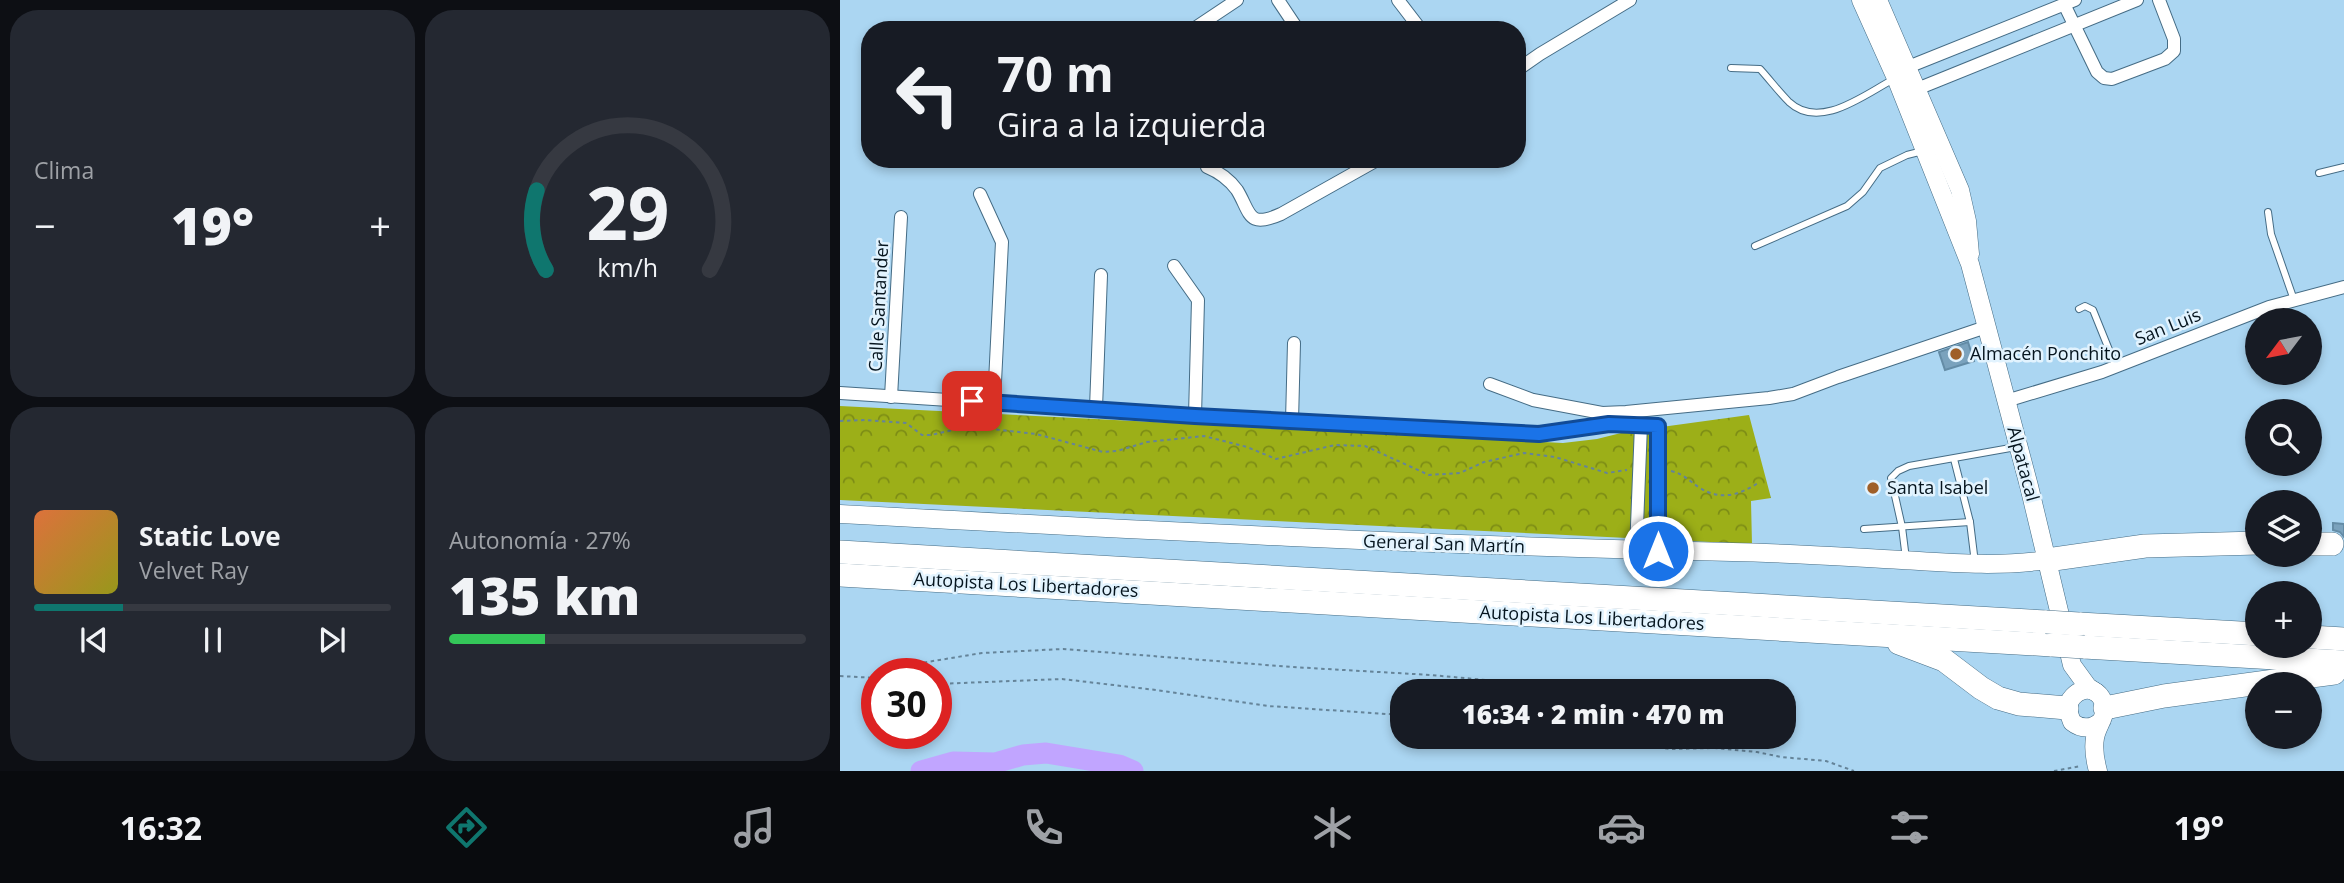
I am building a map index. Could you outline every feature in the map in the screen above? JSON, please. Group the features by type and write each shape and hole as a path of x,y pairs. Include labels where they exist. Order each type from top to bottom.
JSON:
{"highway":[{"path":"2047,560 2145,546 2245,543"},
{"name":"Autopista Los Libertadores","path":"840,552 2245,633"},
{"name":"Autopista Los Libertadores","path":"840,575 1862,632 2052,645 2078,655 2344,662"},
{"path":"1862,632 1937,656 1981,688 2008,701 2069,711"},
{"path":"2322,638 2344,639"},
{"path":"2101,707 2344,672"}],"street":[{"path":"1206,21 1237,0"},
{"path":"1278,0 1292,21"},
{"path":"1398,0 1414,21"},
{"path":"1526,64 1630,0"},
{"path":"1917,89 2137,0"},
{"path":"1902,72 2069,2 2073,24 2096,72 2104,78 2116,78 2165,59 2174,51 2175,43 2159,0"},
{"name":"Alpatacal","path":"1871,3 1902,72 1925,151 1968,221 1970,264 2047,560 2088,687 2101,707"},
{"name":"Alpatacal","path":"1902,72 1917,89 1952,194"},
{"path":"1209,168 1228,180 1239,193 1248,214 1264,220 1281,214 1363,168"},
{"path":"979,194 1002,242 994,402"},
{"name":"Calle Santander","path":"891,397 901,217"},
{"path":"1174,266 1198,300 1195,416"},
{"path":"1096,408 1101,275"},
{"name":"San Luis","path":"2006,401 2116,367 2245,316 2344,287"},
{"path":"1490,384 1533,400 1602,413 1769,398 1793,394 1986,327"},
{"path":"1292,421 1294,343"},
{"path":"840,393 1195,416 1539,434 1609,424 1658,426 1658,551"},
{"path":"1636,551 1641,425"},
{"name":"General San Martín","path":"840,514 1286,538 1636,551 1784,553 1975,565 2009,565 2047,560"},
{"name":"Alpatacal","path":"2069,711 2078,655"},
{"path":"2096,765 2069,711 2076,692 2087,690 2101,707"},
{"path":"2069,711 2077,725 2087,728 2093,727 2101,707"},
{"path":"2096,765 2095,736 2101,707"}],"lane":[{"path":"1731,68 1760,69 1791,104 1808,114 1833,111 1902,72"},
{"path":"1755,246 1847,206 1863,192 1880,168 1908,155 1925,151"},
{"path":"2319,173 2344,167"},
{"path":"2268,212 2271,234 2294,300"},
{"path":"2079,309 2085,306 2093,310 2116,367"},
{"path":"1906,561 1902,527 1891,478 1909,466 2018,447"},
{"path":"1954,458 1970,522 1975,565"},
{"path":"1864,528 1970,522"}],"path":[{"path":"840,421 906,423 922,435 953,430 992,429 1036,433 1103,452 1117,451 1147,442 1204,436 1247,447 1276,459 1335,445 1366,446 1429,475 1460,473 1484,462 1524,453 1555,457 1607,473 1639,469"},
{"path":"1658,470 1685,475 1701,489 1730,497 1758,483"},
{"path":"952,658 982,653 1063,649 1475,679"},
{"path":"840,676 861,677"},
{"path":"952,683 1062,680 1268,706 1390,714"},
{"path":"1724,749 1826,761 1854,771"},
{"path":"2054,771 2096,765"}],"green space":[{"path":"840,406 1563,443 1749,415 1771,498 1751,501 1752,544 840,500"}],"building":[{"name":"Almacén Ponchito","path":"1968,342 1974,361 1945,370 1939,352"},
{"path":"2333,523 2344,524 2344,537 2333,530"}],"waterway":[{"path":"921,771 953,762 995,763 1023,755 1046,753 1119,765 1133,771"}],"place":[{"name":"Almacén Ponchito","path":"1956,354"},
{"name":"Santa Isabel","path":"1873,488"}],"route":[{"path":"972,401 1539,434 1609,424 1658,426 1658,551"}]}
